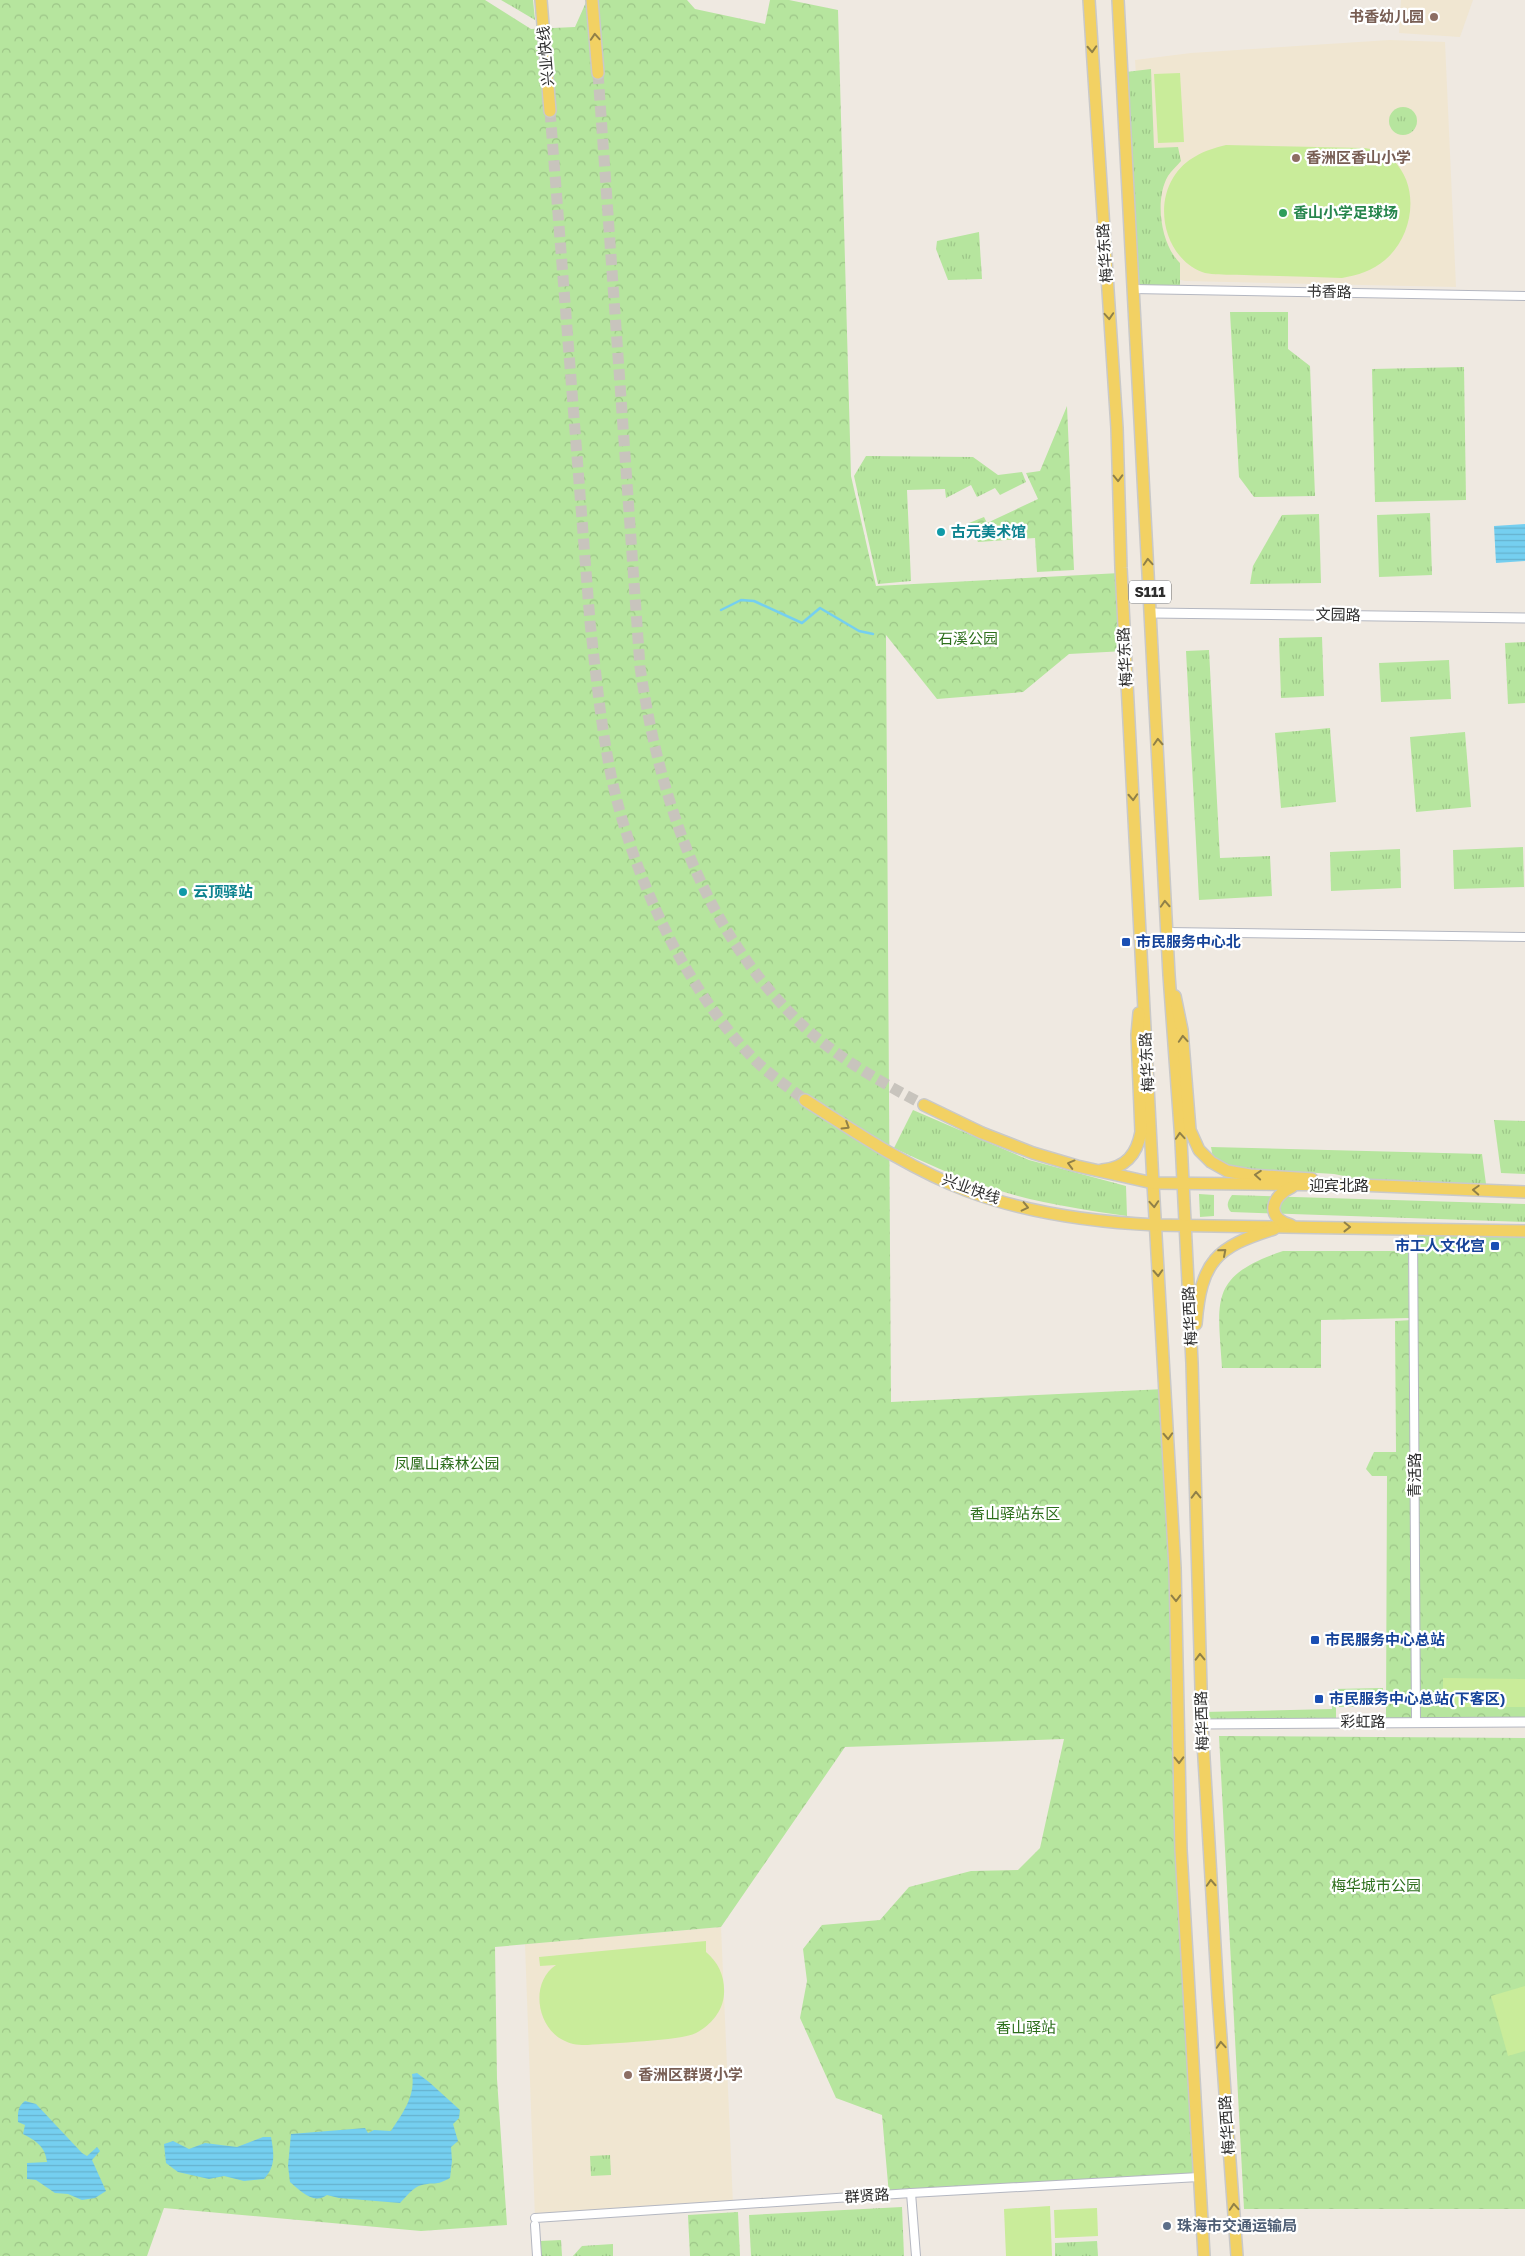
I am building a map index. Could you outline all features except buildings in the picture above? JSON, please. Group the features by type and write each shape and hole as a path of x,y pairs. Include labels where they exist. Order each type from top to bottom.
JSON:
{"main road":[{"name":"兴业快线","path":"541,0 550,111"},
{"path":"592,0 598,73"},
{"name":"梅华东路","path":"1089,0 1117,428 1121,568 1152,1183 1156,1225"},
{"name":"梅华东路","path":"1118,0 1169,975 1182,1185"},
{"path":"1169,975 1181,1019 1190,1130 1194,1142 1205,1157 1219,1168 1238,1174 1331,1180 1358,1185"},
{"path":"1093,1170 1123,1165 1139,1143 1141,1114 1137,1027 1142,984"},
{"name":"兴业快线","path":"805,1100 895,1155 968,1191 1005,1202 1067,1215 1156,1225"},
{"path":"924,1105 1013,1146 1057,1161 1152,1183"},
{"name":"迎宾北路","path":"1152,1183 1182,1185 1358,1185 1525,1192"},
{"name":"梅华西路","path":"1182,1185 1192,1363 1202,1724 1218,1997 1237,2256"},
{"path":"1293,1186 1280,1193 1276,1198 1274,1210 1277,1218 1298,1226"},
{"path":"1156,1225 1525,1231"},
{"name":"梅华西路","path":"1156,1225 1175,1568 1181,1850 1204,2256"},
{"path":"1192,1363 1198,1302 1204,1280 1213,1262 1222,1252 1240,1240 1284,1226"}],"street":[{"name":"书香路","path":"1133,289 1525,296"},
{"name":"文园路","path":"1151,613 1525,618"},
{"path":"1167,932 1525,937"},
{"name":"青活路","path":"1413,1228 1416,1722"},
{"name":"彩虹路","path":"1202,1724 1525,1722"},
{"name":"群贤路","path":"537,2256 535,2222 911,2193 1199,2178"},
{"path":"911,2193 916,2256"}],"shaded area":[{"name":"书香幼儿园","path":"1401,0 1473,0 1460,37 1399,33"},
{"name":"香洲区香山小学","path":"1390,40 1445,42 1456,287 1185,281 1162,275 1148,255 1135,60 1191,53"},
{"name":"香洲区群贤小学","path":"721,1927 733,2205 535,2218 525,1944"}],"green space":[{"name":"凤凰山森林公园","path":"0,0 485,0 531,29 575,27 587,0 687,0 695,9 765,24 770,0 789,0 838,10 851,476 876,586 1120,573 1125,651 1069,654 1023,692 937,699 886,635 891,1402 1165,1389 1199,2177 889,2195 882,2115 836,2098 800,2018 807,1981 803,1949 822,1925 880,1920 909,1887 971,1871 1018,1870 1040,1848 1064,1739 845,1747 721,1927 495,1947 497,2079 507,2225 421,2231 164,2208 147,2256 0,2256"},
{"path":"501,0 533,0 535,20"},
{"path":"1151,69 1154,148 1178,147 1181,161 1169,174 1161,197 1164,234 1173,255 1180,263 1180,285 1137,285 1126,72"},
{"path":"1180,73 1184,142 1158,143 1154,74"},
{"path":"1403,107 1413,111 1417,121 1413,131 1403,135 1393,131 1389,121 1393,111"},
{"path":"1226,145 1365,148 1384,153 1402,171 1408,184 1410,212 1402,238 1395,250 1380,264 1365,272 1342,278 1202,272 1180,256 1172,244 1164,218 1164,204 1167,190 1183,165 1203,152"},
{"path":"979,232 982,279 948,280 936,249 937,241"},
{"path":"1230,312 1288,312 1288,349 1310,366 1315,496 1254,497 1239,477"},
{"path":"1464,367 1466,500 1375,502 1372,369"},
{"path":"1067,406 1074,570 1037,572 1035,538 978,542 969,523 984,517 987,523 1038,499 1026,473 1040,471"},
{"path":"866,456 973,457 998,475 1022,472 1026,482 1000,495 995,488 977,497 971,485 946,498 945,489 907,490 911,581 878,584 854,476"},
{"path":"1430,513 1432,575 1379,577 1377,515"},
{"path":"1319,514 1321,583 1250,584 1253,566 1282,515"},
{"path":"1322,637 1324,696 1281,698 1279,638"},
{"path":"1525,642 1525,703 1508,704 1505,643"},
{"path":"1209,650 1220,858 1270,856 1272,896 1199,900 1186,651"},
{"path":"1449,660 1451,699 1381,702 1379,663"},
{"path":"1330,728 1336,802 1281,808 1275,733"},
{"path":"1465,732 1471,807 1416,812 1410,737"},
{"path":"1523,847 1524,887 1454,889 1453,850"},
{"path":"1400,849 1401,888 1331,891 1330,852"},
{"path":"913,1110 1029,1160 1126,1186 1127,1216 1091,1211 1002,1192 950,1173 894,1148"},
{"path":"1494,1120 1525,1121 1525,1174 1501,1173"},
{"path":"1211,1147 1482,1154 1486,1184 1359,1179 1334,1174 1235,1168 1213,1158"},
{"path":"1199,1194 1214,1195 1214,1216 1200,1217"},
{"path":"1232,1195 1525,1204 1525,1222 1231,1212 1228,1204"},
{"path":"1413,1228 1525,1232 1525,1721 1416,1721"},
{"path":"1283,1251 1408,1251 1409,1318 1321,1320 1321,1368 1222,1368 1219,1325 1223,1294 1230,1281 1241,1270 1259,1260"},
{"path":"1412,1320 1414,1719 1386,1719 1387,1476 1372,1476 1366,1469 1374,1452 1396,1452 1395,1321"},
{"path":"1443,1678 1525,1679 1525,1707 1443,1707"},
{"path":"1383,1688 1383,1706 1336,1707 1336,1720 1204,1722 1203,1712 1332,1709 1333,1689"},
{"name":"梅华城市公园","path":"1219,1736 1525,1738 1525,2209 1244,2209"},
{"path":"706,1941 706,1952 718,1966 722,1976 724,1994 719,2012 707,2026 696,2033 661,2040 588,2045 568,2042 555,2035 548,2027 540,2005 540,1994 542,1983 547,1973 556,1965 540,1966 539,1957"},
{"path":"1525,1986 1525,2051 1508,2056 1491,1996"},
{"path":"610,2155 611,2175 591,2176 590,2156"},
{"path":"1050,2206 1052,2256 1006,2256 1004,2209"},
{"path":"902,2207 904,2256 751,2256 749,2215"},
{"path":"1097,2208 1098,2236 1055,2238 1054,2210"},
{"path":"738,2212 740,2256 690,2256 688,2215"},
{"path":"561,2240 562,2256 540,2256 540,2241"},
{"path":"1097,2241 1098,2256 1055,2256 1055,2243"},
{"path":"613,2244 613,2256 573,2256 582,2246"}],"water":[{"path":"1525,524 1525,561 1496,563 1494,526"},
{"path":"417,2073 460,2110 459,2118 453,2124 458,2141 451,2147 450,2178 438,2183 419,2186 410,2192 400,2203 339,2198 327,2195 322,2198 312,2198 290,2182 288,2166 291,2134 365,2128 368,2133 374,2130 391,2131 404,2111 410,2097 413,2082 412,2074"},
{"path":"25,2101 36,2104 82,2153 87,2156 97,2147 100,2151 92,2160 106,2191 95,2198 82,2200 68,2194 55,2193 36,2180 27,2179 27,2163 47,2162 42,2148 23,2134 25,2125 18,2122 19,2108"},
{"path":"263,2137 271,2137 273,2154 271,2169 264,2179 244,2181 224,2176 209,2179 178,2172 166,2163 164,2144 173,2141 189,2149 205,2143 237,2147"}],"waterway":[{"path":"721,610 741,600 754,601 802,623 820,608 859,631 873,634"}],"tunnel":[{"path":"598,73 640,667 648,716 659,764 673,811 690,858 711,902 735,944 764,984 798,1021 827,1046 874,1077 924,1105"},
{"path":"550,111 590,622 605,741 621,816 633,854 664,928 704,998 727,1029 752,1057 805,1100"}],"place":[{"name":"书香幼儿园","path":"1434,17"},
{"name":"香洲区香山小学","path":"1296,158"},
{"name":"香山小学足球场","path":"1283,213"},
{"name":"古元美术馆","path":"941,532"},
{"name":"云顶驿站","path":"183,892"},
{"name":"市民服务中心北","path":"1126,942"},
{"name":"市工人文化宫","path":"1495,1246"},
{"name":"市民服务中心总站","path":"1315,1640"},
{"name":"市民服务中心总站(下客区)","path":"1319,1699"},
{"name":"香洲区群贤小学","path":"628,2075"},
{"name":"珠海市交通运输局","path":"1167,2226"}],"park label":[{"name":"石溪公园","path":"968,639"},
{"name":"香山驿站东区","path":"1015,1514"},
{"name":"香山驿站","path":"1026,2028"}]}
